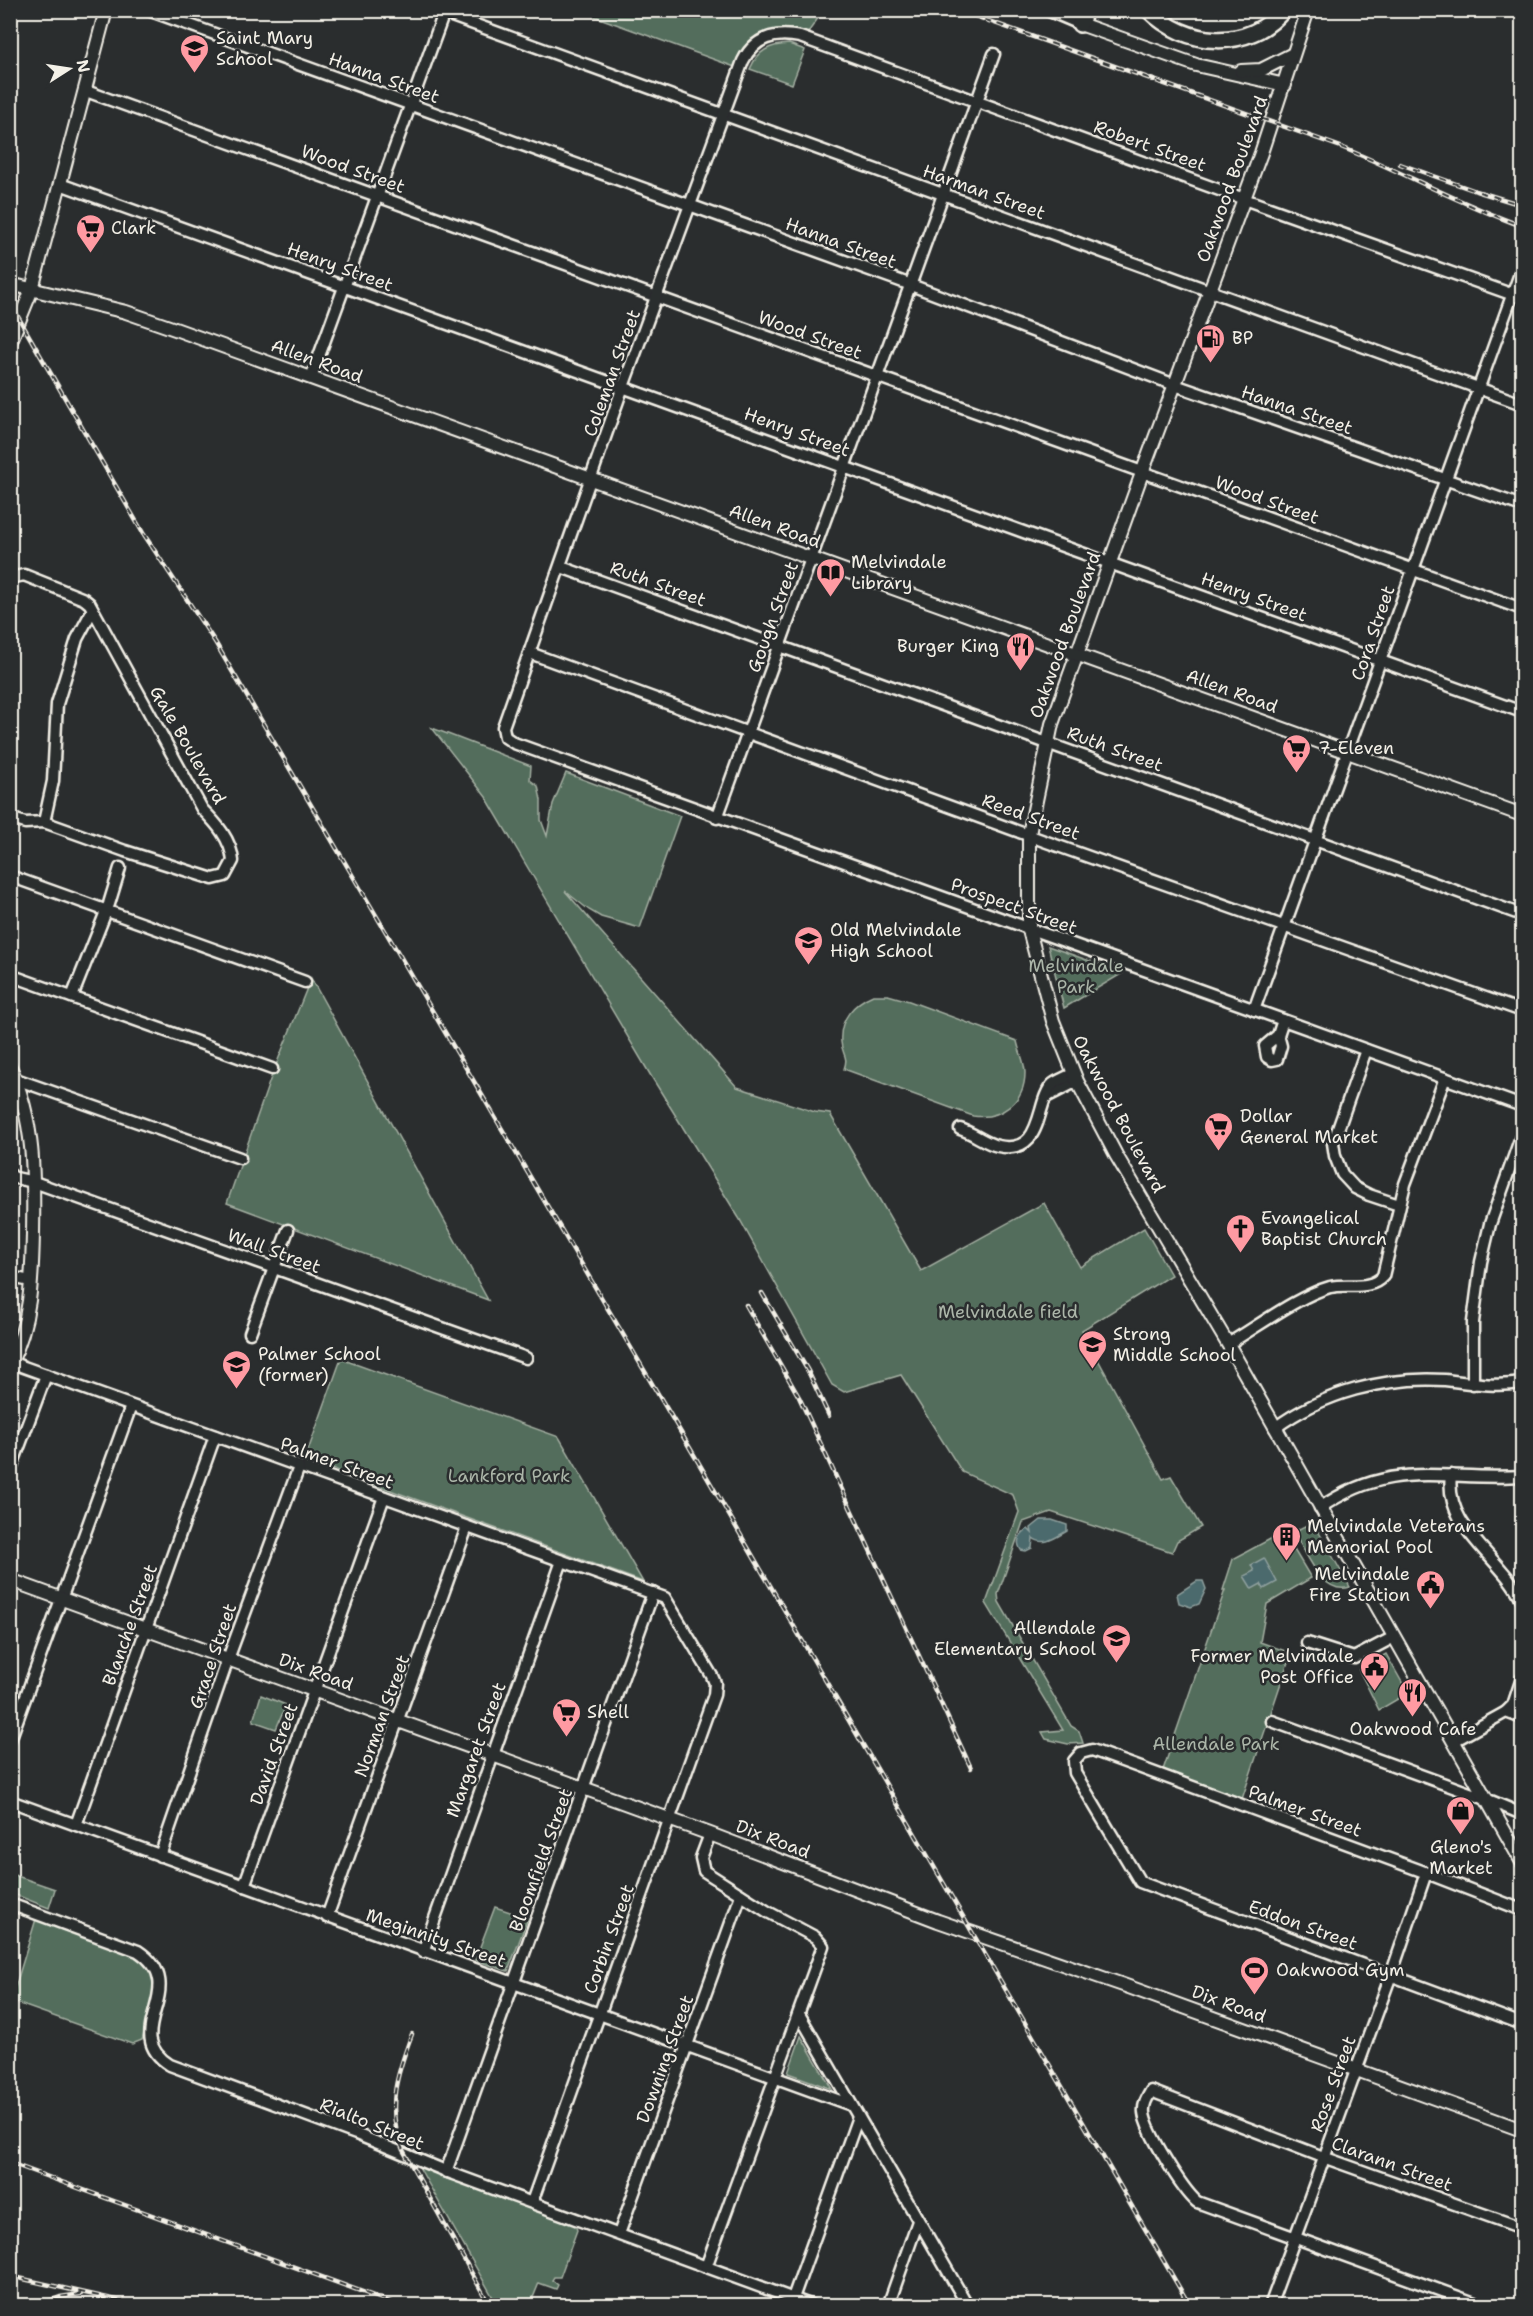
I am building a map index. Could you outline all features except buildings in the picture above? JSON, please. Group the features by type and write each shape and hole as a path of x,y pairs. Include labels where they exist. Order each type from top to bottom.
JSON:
{"highway":[{"path":"1149,10 1158,20 1177,31 1216,41 1236,40 1253,35 1267,26 1283,10"}],"main road":[{"path":"10,343 32,289 106,10"},
{"name":"Oakwood Boulevard","path":"1308,10 1285,85 1046,741 1029,834 1029,930 1043,992 1060,1043 1116,1155 1228,1344 1522,1862"},
{"path":"1083,17 1166,56 1285,85"},
{"path":"1215,69 1261,70 1293,54"},
{"name":"Allen Road","path":"10,284 126,312 1522,815"},
{"path":"11,1363 26,1322 31,1281 34,1182 28,1123 12,1074"},
{"name":"Dix Road","path":"10,1580 710,1834 916,1913 1126,1986 1522,2130"}],"street":[{"name":"Hanna Street","path":"148,10 910,285 1176,385 1522,506"},
{"path":"1047,10 1083,17"},
{"path":"311,378 411,105 441,12"},
{"name":"Harman Street","path":"441,12 1522,404"},
{"name":"Robert Street","path":"764,38 780,34 800,37 1518,296"},
{"name":"Coleman Street","path":"503,727 623,387 723,115 747,52 764,38"},
{"name":"Gough Street","path":"717,818 994,54"},
{"name":"Wood Street","path":"86,91 1522,609"},
{"name":"Henry Street","path":"60,184 1522,712"},
{"name":"Cora Street","path":"1254,1010 1446,478 1518,296 1522,268"},
{"name":"Ruth Street","path":"561,567 1522,915"},
{"name":"Gale Boulevard","path":"10,578 24,575 84,599 90,604 202,808 230,845 233,861 225,876 213,879 44,822 25,823 10,818"},
{"path":"44,822 53,782 57,704 77,639 92,611"},
{"name":"Reed Street","path":"530,653 1522,1011"},
{"name":"Prospect Street","path":"503,727 505,737 509,741 717,818 1522,1106"},
{"path":"72,998 107,910 120,868"},
{"path":"10,876 305,982"},
{"path":"10,975 272,1069"},
{"path":"1278,1035 1283,1020"},
{"path":"1366,1050 1338,1129 1334,1143 1335,1156 1342,1174 1356,1188 1399,1205"},
{"path":"12,1074 240,1158"},
{"path":"960,1129 999,1147 1013,1146 1031,1136 1037,1126 1046,1098 1075,1077"},
{"path":"1228,1344 1317,1292 1343,1285 1369,1286 1379,1281 1385,1270 1399,1205 1445,1078"},
{"path":"1473,1384 1473,1322 1481,1262 1490,1224 1522,1134"},
{"name":"Wall Street","path":"11,1177 34,1182 526,1358"},
{"path":"250,1333 288,1230"},
{"path":"10,1277 31,1281"},
{"name":"Palmer Street","path":"11,1363 653,1593"},
{"path":"10,1471 46,1375"},
{"path":"1275,1428 1288,1418 1318,1402 1370,1386 1420,1380 1499,1385 1522,1383"},
{"path":"10,1740 131,1406"},
{"name":"Blanche Street","path":"76,1825 215,1436"},
{"name":"Grace Street","path":"160,1856 228,1659 299,1467"},
{"path":"1320,1508 1348,1491 1382,1479 1414,1474 1499,1478 1522,1476"},
{"path":"1451,1474 1450,1496 1456,1515 1510,1581 1522,1600"},
{"name":"David Street","path":"244,1886 384,1497"},
{"name":"Norman Street","path":"327,1917 467,1527"},
{"name":"Margaret Street","path":"423,1952 562,1561"},
{"name":"Corbin Street","path":"532,2202 714,1695 715,1686 712,1676 665,1598 653,1593"},
{"name":"Bloomfield Street","path":"446,2172 653,1593"},
{"path":"1307,1642 1354,1658 1394,1637"},
{"path":"1454,1741 1506,1712 1513,1705 1522,1678"},
{"path":"1506,1712 1522,1718"},
{"path":"1272,1721 1522,1814"},
{"name":"Palmer Street","path":"1140,1882 1075,1773 1073,1765 1077,1756 1084,1751 1092,1750 1522,1910"},
{"name":"Meginnity Street","path":"10,1801 851,2105"},
{"path":"706,2267 823,1946 821,1941 811,1934 781,1920 707,1874 702,1868 701,1858 710,1834"},
{"name":"Rose Street","path":"1270,2306 1426,1873"},
{"name":"Eddon Street","path":"1140,1882 1522,2024"},
{"name":"Downing Street","path":"619,2234 741,1895"},
{"name":"Rialto Street","path":"10,1904 145,1955 156,1969 160,1988 150,2022 150,2042 158,2057 170,2065 356,2134 446,2172 813,2306"},
{"path":"799,2014 968,2306"},
{"name":"Clarann Street","path":"1294,2237 1209,2207 1197,2202 1189,2195 1150,2132 1144,2115 1144,2105 1151,2091 1323,2157 1522,2228"},
{"path":"793,2298 858,2118"},
{"path":"888,2306 918,2221"},
{"path":"1294,2237 1483,2306"}],"green space":[{"path":"580,11 823,11 807,34 784,29 764,34 755,40 735,67"},
{"path":"789,44 805,50 792,84 750,69 757,57 765,50"},
{"name":"Melvindale field","path":"432,728 531,766 530,780 538,786 541,820 547,836 553,804 566,773 680,816 640,928 601,917 565,891 737,1087 815,1112 830,1114 921,1271 1044,1203 1080,1267 1144,1228 1171,1275 1082,1330 1163,1479 1171,1476 1201,1527 1177,1541 1172,1552 1051,1512 1023,1522 998,1594 999,1602 1071,1726 1079,1731 1083,1743 1068,1744 1046,1739 1042,1732 1063,1730 986,1603 1019,1512 1013,1495 962,1472 901,1375 844,1392 832,1385 739,1218 651,1076 486,797"},
{"name":"Melvindale Park","path":"1048,946 1123,973 1064,1008"},
{"path":"311,978 488,1300 227,1203 270,1080"},
{"path":"873,995 888,995 909,1001 1017,1041 1025,1073 1021,1093 1009,1107 1001,1112 993,1115 973,1116 844,1069 846,1058 841,1042 842,1026 854,1007"},
{"name":"Lankford Park","path":"341,1359 559,1437 643,1582 305,1459"},
{"path":"1313,1522 1350,1587 1332,1586 1318,1573 1306,1555 1297,1538 1299,1529"},
{"name":"Allendale Park","path":"1284,1533 1311,1578 1267,1604 1260,1642 1291,1653 1242,1799 1163,1770 1225,1590 1223,1590 1233,1559"},
{"path":"1386,1654 1408,1693 1379,1710 1359,1670"},
{"path":"261,1695 286,1705 276,1729 253,1721"},
{"path":"11,1874 55,1889 49,1908 11,1893"},
{"path":"495,1907 528,1918 508,1971 475,1960"},
{"path":"36,1919 136,1956 152,1971 155,1981 154,1999 142,2040 132,2044 11,2001"},
{"path":"801,2036 832,2089 788,2073"},
{"path":"419,2167 575,2225 577,2230 560,2277 554,2277 552,2280 558,2285 556,2289 539,2283 530,2305 501,2305 495,2301"}],"water":[{"path":"1041,1520 1052,1520 1067,1525 1067,1531 1046,1541 1041,1542 1033,1538 1032,1548 1026,1551 1021,1550 1018,1541 1021,1535 1028,1529 1032,1533 1031,1528"},
{"path":"1264,1558 1277,1582 1264,1589 1261,1584 1252,1589 1244,1576 1254,1571 1251,1565"},
{"path":"1197,1581 1203,1581 1206,1589 1199,1604 1191,1607 1179,1603 1177,1594"}],"railway":[{"path":"958,10 1341,147 1476,208 1522,226"},
{"path":"1400,164 1522,205"},
{"path":"10,303 143,533 215,642 697,1460 1190,2306"},
{"path":"762,1293 808,1371 829,1416"},
{"path":"746,1305 799,1397 971,1768"},
{"path":"412,2034 395,2091 394,2106 398,2135 403,2150 490,2306"},
{"path":"10,2163 401,2306"},
{"path":"10,2276 143,2306"},
{"path":"35,2306 60,2297 81,2294"}],"place":[{"name":"Saint Mary School","path":"195,74"},
{"name":"Clark","path":"90,254"},
{"name":"BP","path":"1211,364"},
{"name":"Melvindale Library","path":"830,598"},
{"name":"Burger King","path":"1020,672"},
{"name":"7-Eleven","path":"1297,774"},
{"name":"Old Melvindale High School","path":"809,966"},
{"name":"Dollar General Market","path":"1219,1152"},
{"name":"Evangelical Baptist Church","path":"1240,1254"},
{"name":"Strong Middle School","path":"1092,1370"},
{"name":"Palmer School (former)","path":"237,1390"},
{"name":"Melvindale Veterans Memorial Pool","path":"1286,1562"},
{"name":"Melvindale Fire Station","path":"1431,1610"},
{"name":"Allendale Elementary School","path":"1117,1664"},
{"name":"Former Melvindale Post Office","path":"1375,1692"},
{"name":"Oakwood Cafe","path":"1413,1718"},
{"name":"Shell","path":"566,1738"},
{"name":"Gleno's Market","path":"1461,1836"},
{"name":"Oakwood Gym","path":"1255,1996"}]}
